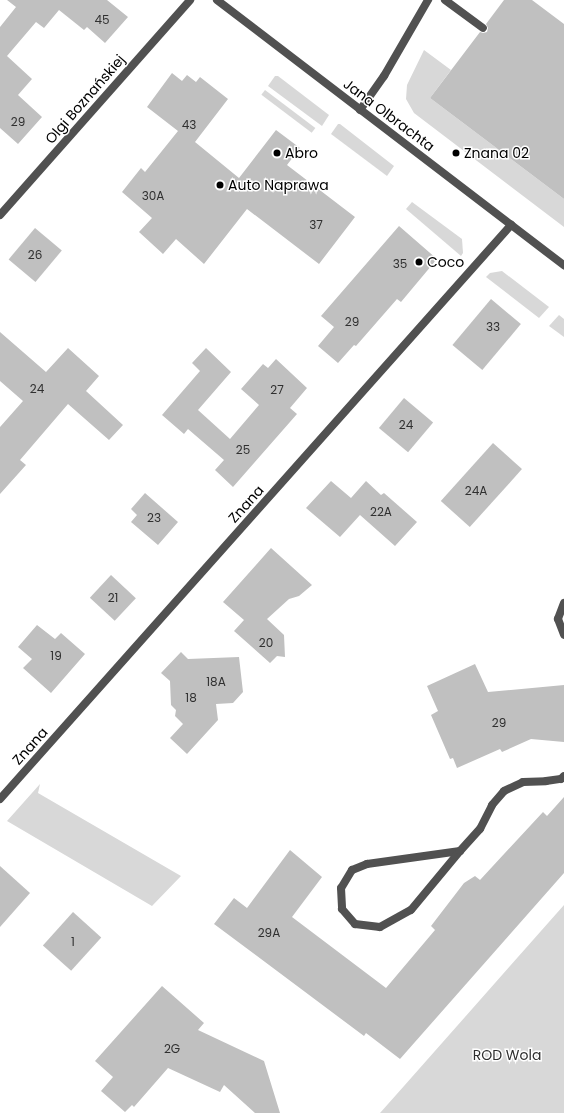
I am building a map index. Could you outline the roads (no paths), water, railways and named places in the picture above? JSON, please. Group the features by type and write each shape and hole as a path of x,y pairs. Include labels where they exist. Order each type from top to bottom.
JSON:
{"street":[{"name":"Olgi Boznańskiej","path":"0,215 190,0"},
{"name":"Jana Olbrachta","path":"217,0 564,265"},
{"path":"360,110 384,76 428,0"},
{"path":"445,0 483,28"},
{"name":"Znana","path":"0,799 511,225"},
{"path":"564,603 558,619 564,635"},
{"path":"460,851 366,864 352,870 342,888 342,909 355,924 380,927 411,910 480,829 492,805 504,790 523,782 561,779 564,776"}],"place":[{"name":"Abro","path":"277,153"},
{"name":"Znana 02","path":"456,153"},
{"name":"Auto Naprawa","path":"220,185"},
{"name":"Coco","path":"419,262"}],"park label":[{"name":"ROD Wola","path":"507,1055"}]}
